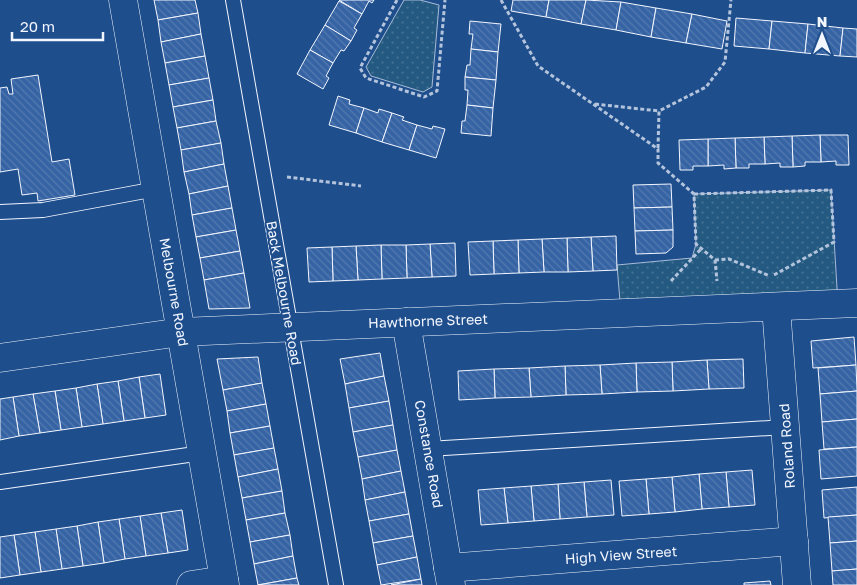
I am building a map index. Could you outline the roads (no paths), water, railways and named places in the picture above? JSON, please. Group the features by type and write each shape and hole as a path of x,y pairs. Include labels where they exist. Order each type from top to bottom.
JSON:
{"street":[{"name":"Melbourne Road","path":"123,0 225,583"},
{"name":"Hawthorne Street","path":"0,358 181,332 857,304"},
{"name":"Roland Road","path":"774,307 786,427 797,585"},
{"name":"Constance Road","path":"406,322 450,577"},
{"name":"High View Street","path":"450,577 794,541"},
{"path":"191,585 225,583"}],"lane":[{"name":"Back Melbourne Road","path":"233,0 336,585"},
{"path":"0,212 42,210 156,189"},
{"path":"428,449 786,427"},
{"path":"0,482 202,453"}]}
